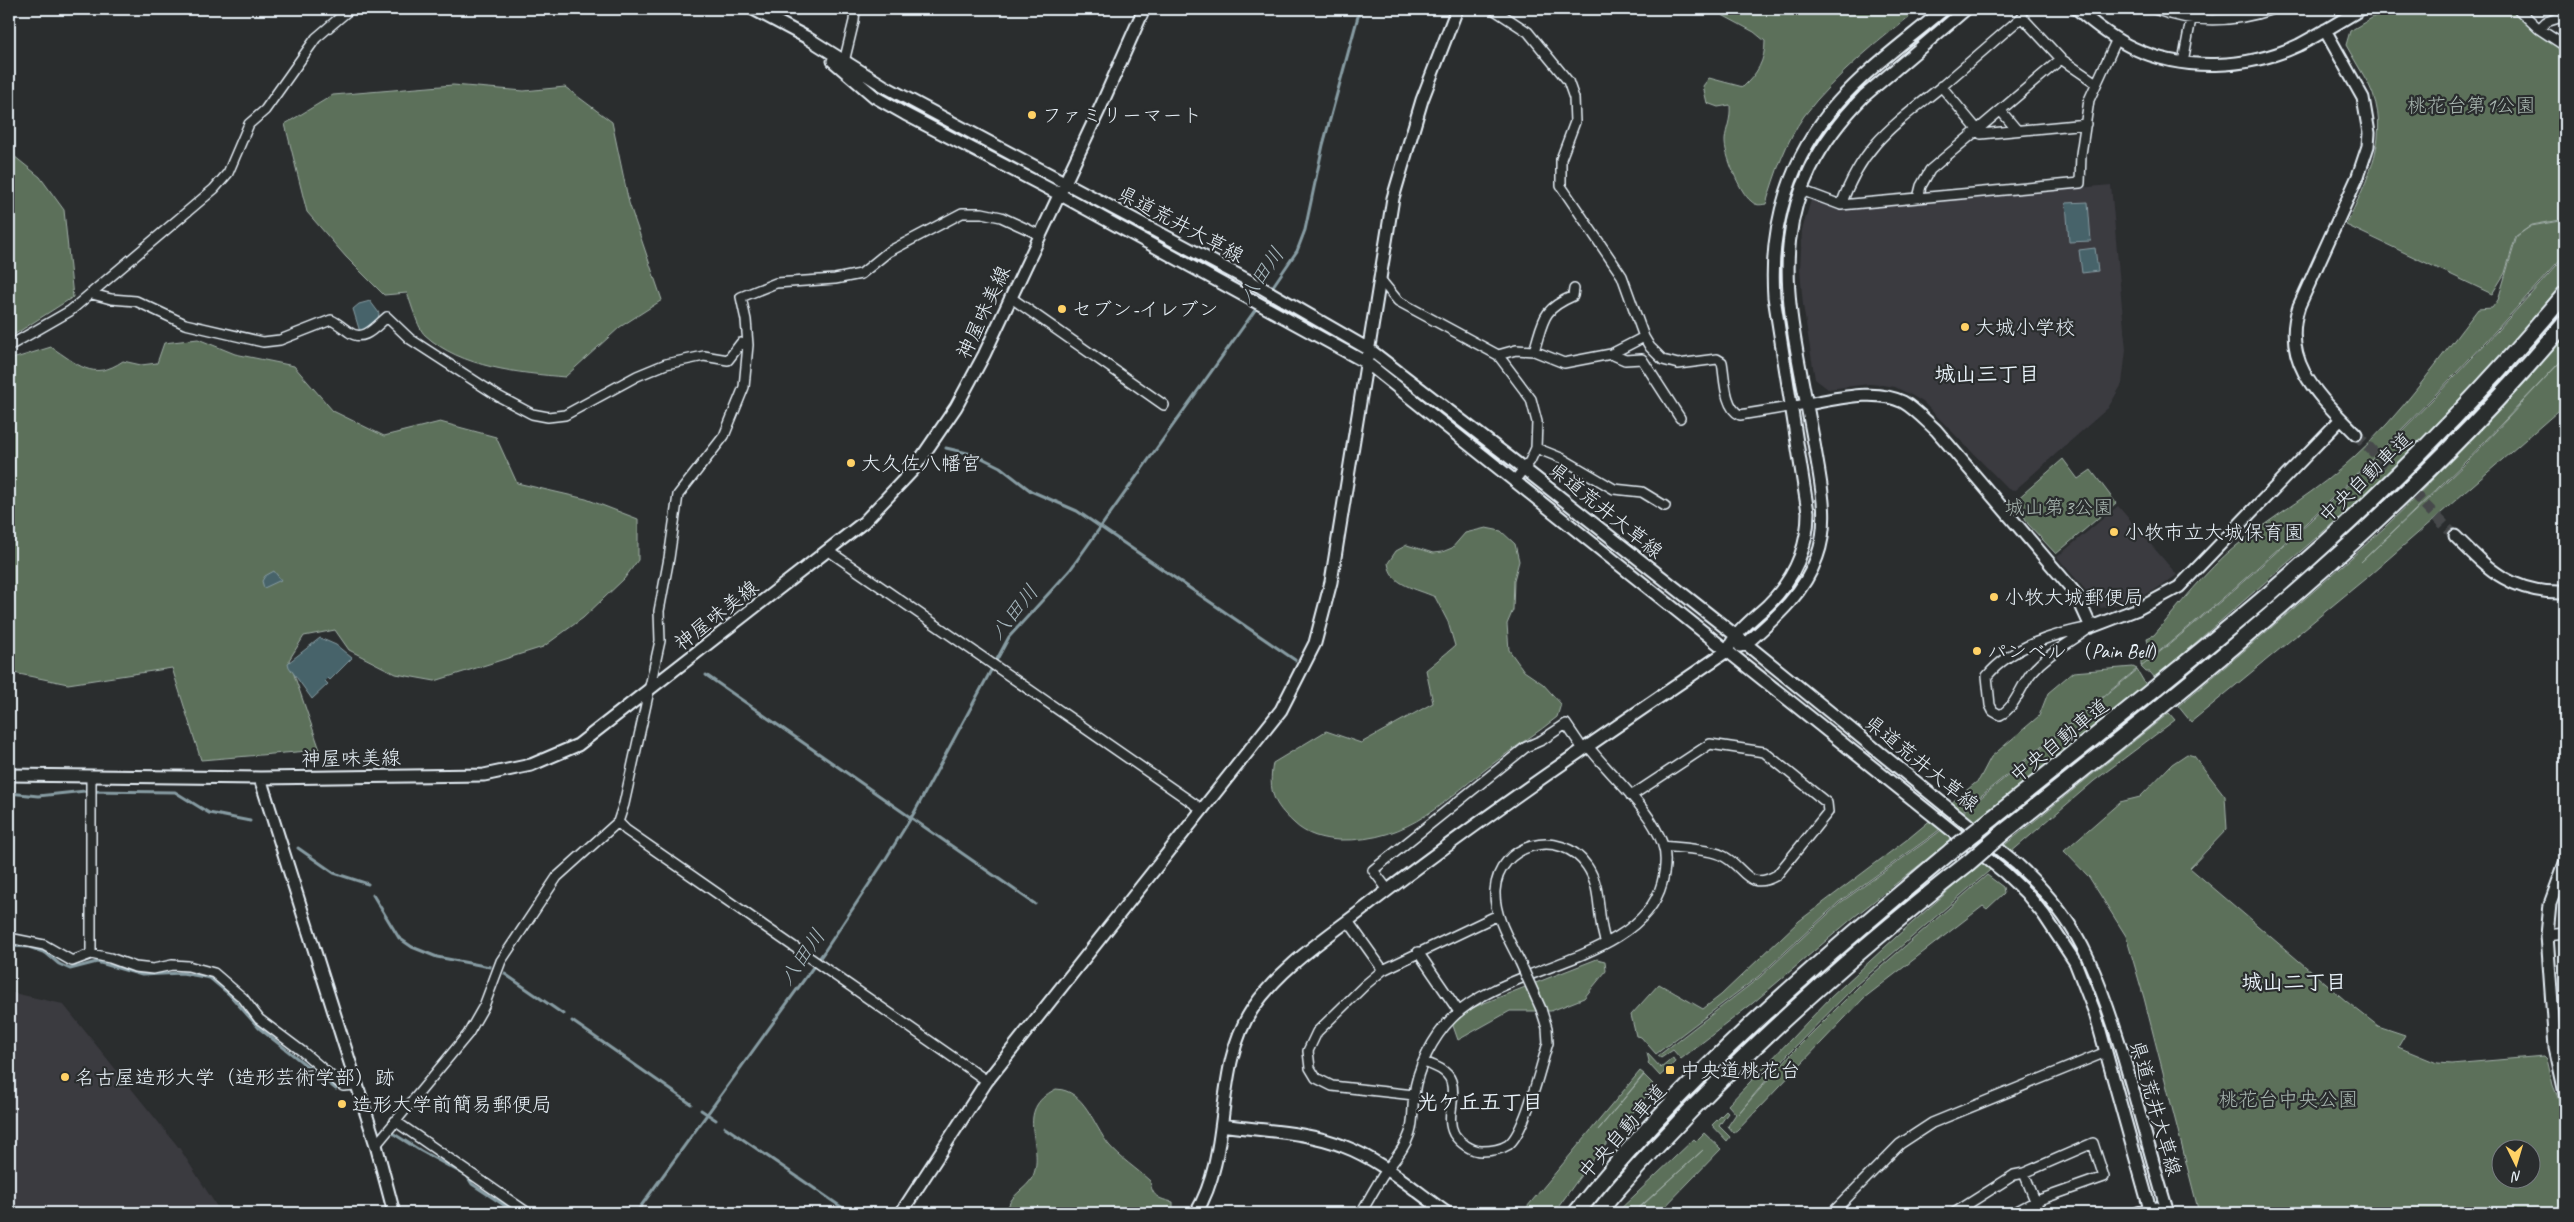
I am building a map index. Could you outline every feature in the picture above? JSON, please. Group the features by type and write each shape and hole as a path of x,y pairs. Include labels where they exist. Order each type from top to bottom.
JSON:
{"highway":[{"name":"中央自動車道","path":"1576,1213 1640,1138 1732,1042 1814,966 1951,851 2239,619 2343,526 2479,391 2565,294"},
{"name":"中央自動車道","path":"1598,1213 1653,1149 1744,1056 1861,950 2004,832 2160,708 2320,572 2428,472 2565,323"}],"street":[{"path":"9,346 70,311 214,189 228,173 249,124 265,110 316,38 350,9"},
{"name":"県道荒井大草線","path":"753,9 806,38 844,62 1065,184 1257,285 1370,350 1524,468 1735,635 2017,864 2037,883 2057,908 2088,957 2108,1010 2166,1209"},
{"path":"844,62 855,9"},
{"name":"神屋味美線","path":"9,775 260,778 484,775 531,765 578,745 864,522 895,491 931,445 966,390 1065,184 1144,9"},
{"path":"901,1213 987,1081 1281,710 1315,643 1331,582 1370,350 1393,198 1422,100 1457,9"},
{"path":"1493,9 1528,32 1568,81 1574,98 1575,122 1561,159 1561,186 1622,276 1644,337 1658,357 1678,364 1717,359 1722,362 1726,388 1737,413 1746,415 1868,395 1886,396 1914,410 1936,430 2076,594 2092,626"},
{"path":"1727,651 1735,635 1769,604 1786,583 1802,554 1808,527 1808,512 1792,407 1779,337 1773,273 1776,228 1794,170 1819,126 1839,101 1944,9"},
{"path":"1196,1213 1213,1174 1222,1125 1228,1073 1237,1036 1253,1008 1276,979 1433,856 1727,651 1746,644 1798,592 1817,556 1824,526 1824,510 1807,404 1793,334 1788,280 1790,228 1801,190 1818,152 1848,112 1966,9"},
{"path":"2077,9 2118,40 2148,54 2183,62 2208,65 2237,63 2267,57 2298,45 2361,9"},
{"path":"2154,9 2191,19 2218,21 2240,18 2273,9"},
{"path":"2183,62 2191,19 2197,9"},
{"path":"2518,9 2540,29 2565,46"},
{"path":"2540,29 2546,22 2565,16"},
{"path":"1841,205 1851,177 1865,156 1889,128 1942,86 2022,17 2061,59 2096,83"},
{"path":"2326,30 2363,98 2369,133 2368,146 2358,176 2305,290 2295,317 2294,335 2297,354 2306,379 2340,419 2356,434"},
{"name":"県道荒井大草線","path":"806,38 875,97 1060,194 1367,363 1998,867 2026,892 2061,938 2076,962 2096,1013 2150,1211"},
{"path":"1801,190 1841,205 2080,183 2081,154 2089,100 2118,40"},
{"path":"1918,198 1920,186 1930,170 2061,59"},
{"path":"1942,86 1977,132 1981,134 2016,129 2086,124"},
{"path":"2001,111 2016,129"},
{"path":"376,1145 468,1034 484,1006 501,961 557,877 618,822 660,641 658,611 669,558 678,496 724,436 744,387 748,344 746,320 741,297 776,283 835,279 861,274 888,252 962,213 982,213 1001,217 1040,235"},
{"path":"1380,279 1398,301 1498,355 1531,399 1538,422 1536,448 1515,480"},
{"path":"1534,351 1544,319 1553,305 1573,296 1574,289"},
{"path":"92,294 111,300 136,301 185,324 263,342 280,340 331,320 352,334 361,336 367,334 387,317 410,339 498,396 532,414 548,417 565,415 637,376 666,364 704,356 728,360 740,343 748,344"},
{"path":"1010,297 1164,405"},
{"path":"1498,355 1516,350 1534,351 1564,363 1611,354 1644,337"},
{"path":"1611,354 1625,360 1642,359 1680,418"},
{"path":"2092,626 2076,639 2053,651 2034,670 2021,686 2007,712 2000,715 1993,711 1987,676 2000,662 2018,650 2146,606 2179,587 2340,419"},
{"path":"1536,448 1584,471 1614,490 1642,492 1665,506"},
{"path":"2455,536 2486,568 2517,586 2534,591 2565,592"},
{"path":"829,551 1203,810"},
{"path":"1361,1213 1386,1171 1395,1161 1410,1132 1414,1094 1424,1062 1437,1037 1459,1012 1500,988 1606,943 1636,924 1655,900 1665,873 1663,846 1645,813 1566,724 1542,740 1526,747 1373,870 1388,890"},
{"path":"1631,796 1710,744 1764,752 1827,803 1828,812 1777,875 1767,881 1752,881 1722,855 1663,846"},
{"path":"90,954 91,776"},
{"path":"260,778 358,1085 394,1213"},
{"path":"618,822 626,830 987,1081"},
{"path":"1424,1062 1446,1072 1451,1081 1453,1092 1450,1116 1455,1136 1469,1148 1478,1151 1498,1150 1508,1145 1520,1130 1548,1043 1547,1028 1541,1009 1498,915 1495,889 1504,865 1514,855 1527,847 1540,843 1557,844 1582,858 1594,878 1599,920 1606,943"},
{"path":"2565,863 2550,904 2547,934 2555,1047 2565,1093"},
{"path":"1414,1094 1358,1087 1332,1086 1316,1078 1310,1068 1308,1051 1317,1032 1364,985 1383,970 1498,915"},
{"path":"1348,922 1383,970"},
{"path":"2547,934 2565,933"},
{"path":"9,938 44,944 72,961 90,954 110,958 135,967 153,969 172,965 188,966 214,973 243,998 259,1019 303,1052 343,1086 358,1085"},
{"path":"1418,952 1459,1012"},
{"path":"1832,1213 1900,1144 1932,1123 2106,1052"},
{"path":"395,1121 528,1213"},
{"path":"1222,1125 1331,1141 1359,1153 1447,1213"},
{"path":"1954,1213 2014,1175 2024,1173 2094,1143 2104,1177 2036,1201 2013,1213"},
{"path":"2024,1173 2040,1213"},
{"path":"2137,1213 2166,1209"}],"shaded area":[{"name":"大城小学校","path":"2111,185 2126,350 2122,384 2108,408 2015,490 2008,489 1923,402 1911,395 1895,387 1869,384 1828,389 1815,379 1803,305 1800,270 1802,230 1811,200 1840,210"},
{"name":"小牧市立大城保育園","path":"2118,506 2177,575 2153,591 2128,602 2101,608 2057,557"},
{"name":"名古屋造形大学（造形芸術学部）跡","path":"9,992 63,1004 180,1149 221,1213 9,1213"}],"green space":[{"path":"1711,9 1919,9 1858,59 1816,101 1804,116 1786,147 1766,204 1760,205 1753,203 1742,190 1727,154 1725,140 1730,116 1730,105 1718,107 1707,103 1703,86 1709,78 1743,87 1762,61 1765,41 1754,32"},
{"name":"桃花台第1公園","path":"2387,9 2511,9 2532,28 2565,50 2565,219 2532,225 2516,236 2505,273 2492,294 2346,225 2369,174 2378,139 2378,121 2376,103 2369,85 2346,45 2350,31"},
{"path":"453,85 524,91 565,87 612,122 629,203 662,300 620,327 565,377 510,371 492,367 473,362 440,346 422,332 407,293 384,295 346,257 307,212 285,124 333,95"},
{"path":"9,152 40,177 64,210 73,297 9,338"},
{"path":"2565,220 2565,254 2466,363 2309,521 2254,571 2141,666 2141,661 2151,656 2147,638 2154,635 2214,566 2236,546 2326,481 2354,457 2404,405 2478,309 2492,308 2498,300 2517,236 2531,226"},
{"path":"2565,256 2565,281 2532,321 2434,427 2347,511 2155,678 2150,672 2146,672 2141,667 2254,572 2362,471 2466,365"},
{"path":"2565,336 2565,405 2371,574 2191,722 2178,706 2283,618 2385,527 2454,457","holes":["2562,360 2467,462 2361,562 2466,461"]},
{"path":"198,339 235,354 294,366 333,411 384,436 440,422 496,437 517,483 586,499 638,519 638,560 624,579 583,618 543,647 435,681 396,674 349,650 335,630 304,636 289,660 320,750 201,760 172,668 68,684 9,672 9,360 51,347 85,368 102,370 123,361 141,365 157,363 164,343"},
{"name":"城山第3公園","path":"2063,459 2078,479 2091,470 2116,503 2056,554 2028,524 2016,500"},
{"path":"1486,528 1501,531 1515,544 1519,561 1514,580 1513,610 1507,624 1509,650 1524,671 1543,684 1561,704 1557,717 1443,803 1407,826 1387,834 1365,839 1327,839 1304,831 1281,810 1277,803 1271,782 1273,763 1326,731 1361,743 1433,703 1426,670 1455,646 1448,622 1435,597 1399,581 1390,571 1388,563 1396,551 1407,545 1433,553 1442,552 1452,548 1465,533"},
{"path":"2133,667 2137,669 1934,834 1839,902 1759,976 1656,1054 1641,1037 1636,1036 1631,1015 1659,984 1703,1009 1721,995 1799,921 1909,838 1979,780 1991,757 2039,716 2048,693 2073,672"},
{"path":"2137,670 2146,685 1854,917 1753,1003 1681,1059 1673,1050 1661,1058 1658,1056 1760,977 1840,903 1935,835"},
{"path":"2169,713 2175,720 2094,781 1856,985 1788,1054 1738,1114 1790,1055 1859,986 1987,875 2003,887 2004,893 1987,909 1983,906 1864,998 1734,1133 1728,1126 1736,1114 1728,1105 1831,997 1961,880"},
{"name":"桃花台中央公園","path":"2187,754 2194,756 2225,796 2227,829 2190,868 2378,1026 2405,1035 2398,1047 2437,1063 2451,1064 2544,1056 2547,1059 2553,1085 2565,1116 2565,1213 2199,1213 2144,998 2126,936 2089,877 2064,851 2120,802 2140,797 2172,764"},
{"path":"1597,959 1605,961 1606,971 1584,998 1551,1011 1510,1011 1458,1040 1452,1023 1474,1007"},
{"path":"1647,1053 1661,1068 1673,1058 1675,1062 1660,1076 1648,1063"},
{"path":"1640,1071 1644,1074 1598,1130 1644,1075 1653,1084 1647,1090 1649,1093 1584,1171 1554,1213 1522,1213"},
{"path":"1056,1089 1074,1095 1081,1102 1109,1145 1150,1181 1152,1190 1157,1196 1163,1200 1173,1202 1173,1213 1007,1213 1010,1201 1033,1176 1036,1152 1033,1118 1036,1108 1043,1098"},
{"path":"1726,1111 1728,1113 1719,1126 1730,1137 1727,1141 1712,1125"},
{"path":"1704,1133 1721,1149 1659,1213 1634,1213 1703,1150 1633,1213 1616,1213 1694,1139 1696,1141"}],"water":[{"path":"2088,202 2091,241 2069,242 2066,203"},
{"path":"2095,248 2098,271 2082,273 2079,250"},
{"path":"370,301 379,313 378,320 360,332 353,309 359,304"},
{"path":"274,571 281,580 264,588 262,581 265,576"},
{"path":"320,638 336,645 352,658 330,680 328,678 325,681 328,684 312,699 288,663"}],"waterway":[{"name":"八田川","path":"1271,289 1297,251 1305,230 1323,145 1360,9"},
{"name":"八田川","path":"636,1213 824,952 885,860 914,813 1009,637 1070,570 1258,306"},
{"path":"946,448 976,455 1000,467 1031,491 1077,511 1295,660"},
{"path":"706,675 1035,904"},
{"path":"9,793 38,796 85,791 175,792 209,813 250,821"},
{"path":"298,848 334,873 368,884"},
{"path":"373,895 399,938 412,947 437,957 490,967"},
{"path":"9,946 29,947 46,953 59,964 70,969 97,962 142,975 182,973 210,978 229,994 259,1028 336,1089"},
{"path":"505,974 563,1014"},
{"path":"572,1021 691,1104"},
{"name":"八田川","path":"701,1110 716,1120"},
{"path":"725,1127 850,1213"},
{"path":"394,1134 467,1176 472,1184 516,1213"}],"tunnel":[{"path":"2356,434 2455,536"}],"place":[{"name":"ファミリーマート","path":"1032,115"},
{"name":"セブン-イレブン","path":"1062,309"},
{"name":"大城小学校","path":"1965,327"},
{"name":"大久佐八幡宮","path":"851,463"},
{"name":"小牧市立大城保育園","path":"2114,532"},
{"name":"小牧大城郵便局","path":"1994,597"},
{"name":"パンベル （Pain Bell）","path":"1977,651"},
{"name":"中央道桃花台","path":"1670,1070"},
{"name":"名古屋造形大学（造形芸術学部）跡","path":"65,1077"},
{"name":"造形大学前簡易郵便局","path":"342,1104"}],"district":[{"name":"城山三丁目","path":"1987,374"},
{"name":"城山二丁目","path":"2294,982"},
{"name":"光ケ丘五丁目","path":"1480,1102"}]}
